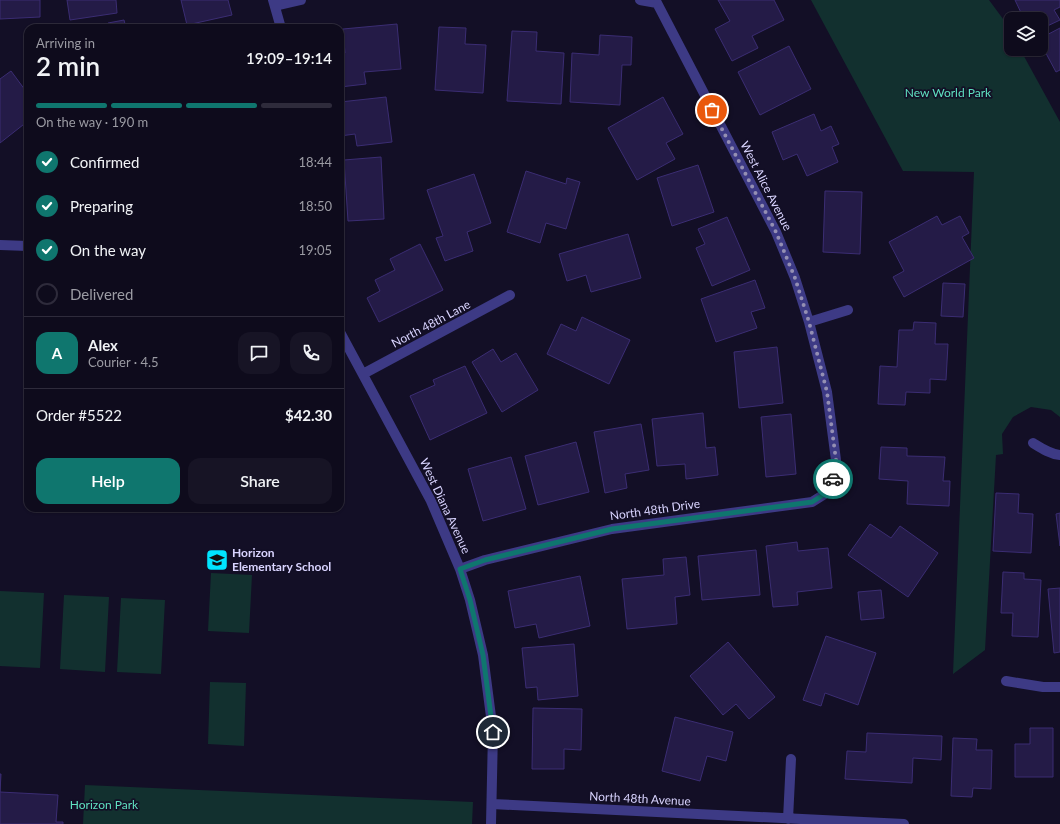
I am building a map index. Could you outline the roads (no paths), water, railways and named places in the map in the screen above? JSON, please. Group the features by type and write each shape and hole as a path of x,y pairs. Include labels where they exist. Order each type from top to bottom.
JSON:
{"street":[{"path":"280,24 274,3 302,0"},
{"name":"West Alice Avenue","path":"640,0 657,3 776,232 795,278 809,322 827,392 836,460 831,490"},
{"path":"0,245 24,246"},
{"name":"North 48th Lane","path":"363,374 510,295"},
{"path":"809,322 848,310"},
{"name":"West Diana Avenue","path":"344,339 431,500 460,569 470,600 483,655 493,732 491,824"},
{"path":"1033,443 1056,455 1060,455"},
{"name":"North 48th Drive","path":"460,569 485,560 612,529 812,502 831,490"},
{"path":"1006,681 1043,687 1060,687"},
{"path":"788,819 791,759"},
{"name":"North 48th Avenue","path":"492,804 904,824"}],"place":[{"name":"Horizon Elementary School","path":"217,560"}],"park label":[{"name":"New World Park","path":"948,93"},
{"name":"Horizon Park","path":"104,805"}]}
